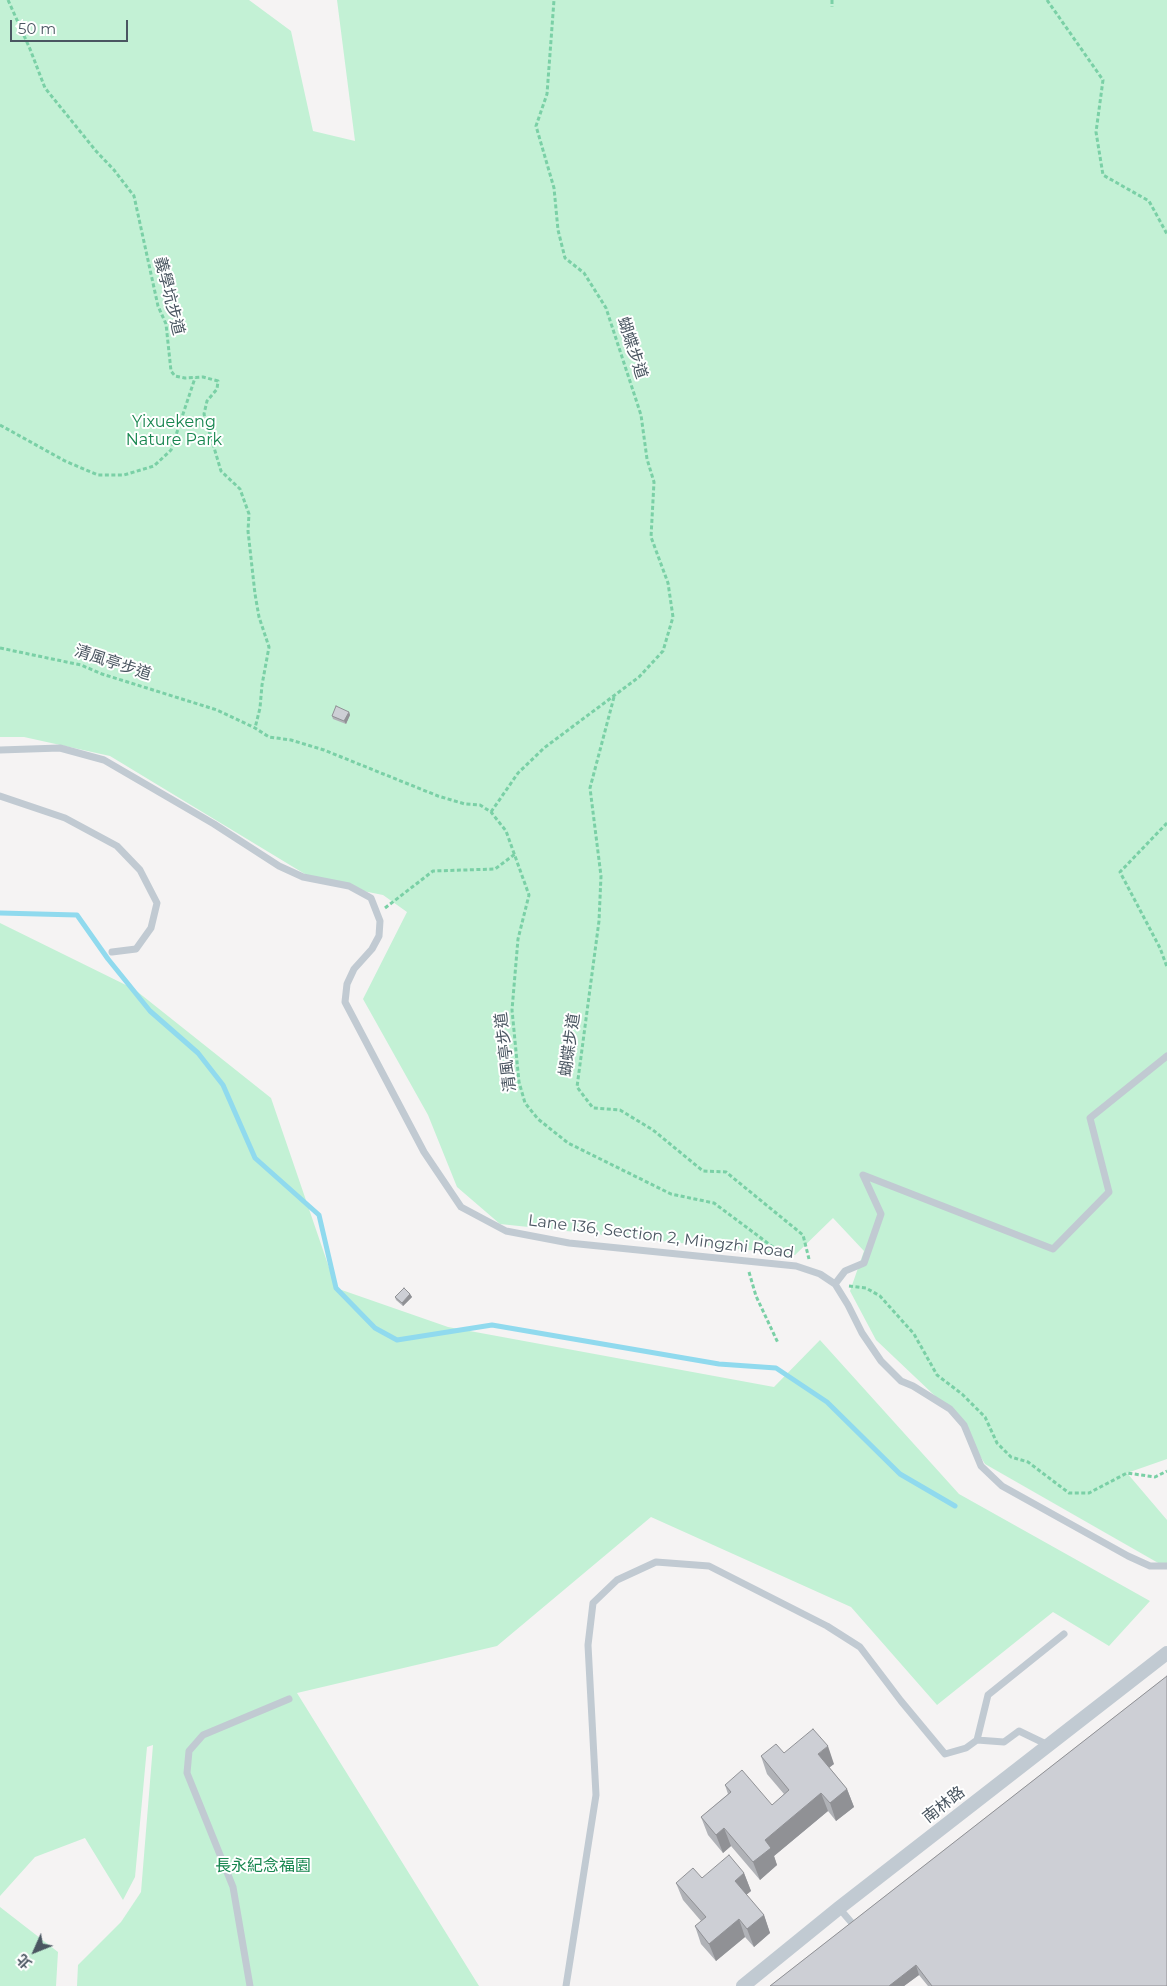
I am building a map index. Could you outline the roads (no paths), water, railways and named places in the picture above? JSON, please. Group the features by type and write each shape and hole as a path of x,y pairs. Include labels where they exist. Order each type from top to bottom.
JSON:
{"street":[{"name":"南林路","path":"743,1986 839,1908 1167,1652"}],"lane":[{"name":"Lane 136, Section 2, Mingzhi Road","path":"0,750 60,748 104,760 214,824 279,866 304,877 348,886 371,898 380,921 379,936 372,949 354,969 347,984 345,1002 424,1152 461,1207 506,1231 515,1233 569,1243 796,1266 836,1282 862,1333 881,1361 901,1381 913,1386 950,1409 964,1425 981,1466 1002,1486 1128,1556 1150,1566 1167,1566"},
{"path":"0,796 66,818 117,846 140,870 157,903 151,928 136,949 112,952"},
{"path":"836,1282 845,1271 864,1263 881,1214 864,1174 1053,1249 1109,1192 1090,1118 1167,1056"},
{"path":"566,1986 596,1795 588,1645 593,1604 617,1580 656,1562 709,1566 827,1626 860,1647 945,1754 966,1748 977,1740 988,1696 1064,1634"},
{"path":"250,1986 233,1887 187,1773 189,1751 203,1735 289,1699"},
{"path":"977,1740 1004,1742 1019,1731 1048,1745"},
{"path":"839,1908 857,1929"}],"waterway":[{"path":"0,913 77,915 108,959 150,1011 198,1053 223,1085 255,1158 319,1215 336,1288 375,1328 397,1340 492,1325 719,1364 776,1368 827,1402 900,1474 955,1506"}],"park label":[{"name":"Yixuekeng Nature Park","path":"174,431"},
{"name":"長永紀念福園","path":"263,1866"}]}
